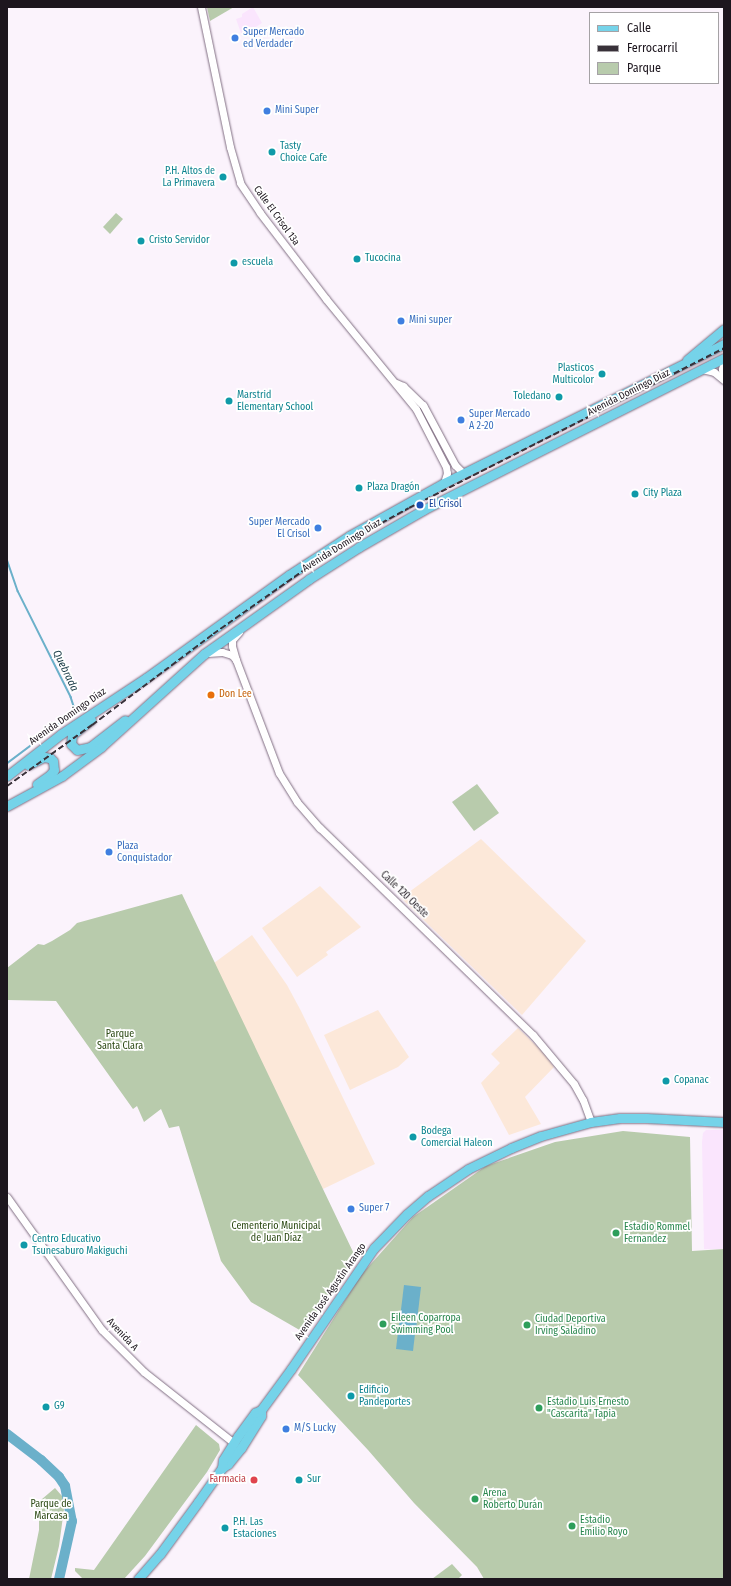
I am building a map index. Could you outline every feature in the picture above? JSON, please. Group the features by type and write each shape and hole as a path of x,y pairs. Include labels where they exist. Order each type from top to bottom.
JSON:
{"main road":[{"path":"679,367 724,329"},
{"name":"Avenida Domingo Díaz","path":"7,776 61,734 146,678 327,550 463,473 724,344"},
{"name":"Avenida Domingo Díaz","path":"7,806 62,776 101,747 142,712 204,654 309,579 359,547 423,510 724,358"},
{"path":"116,697 98,716 72,735 71,744 74,748 83,750 90,747 127,719 142,712"},
{"path":"7,780 36,760 44,757 50,758 55,765 50,775 7,802"},
{"name":"Avenida José Agustín Arango","path":"222,1468 223,1460 234,1443 256,1413 261,1410 374,1248 407,1214 444,1185 488,1158 541,1136 591,1122 620,1118 640,1118 724,1122"},
{"name":"Avenida José Agustín Arango","path":"138,1579 160,1554 222,1468 228,1464 241,1448 261,1416 261,1410"}],"street":[{"name":"Calle El Crisol 13a","path":"201,7 231,153 240,183 264,219 416,409 446,467 447,473 444,483"},
{"path":"724,361 722,370 724,380"},
{"path":"701,369 714,372 724,380"},
{"name":"Calle El Crisol 13a","path":"394,382 403,386 419,399 426,409 455,465 463,473"},
{"path":"434,443 442,439"},
{"name":"Calle 120 Oeste","path":"247,624 232,640 232,646 279,772 297,802 320,828 533,1035 574,1084 583,1100 591,1122"},
{"path":"204,654 222,652 232,655 236,660"},
{"name":"Avenida A","path":"7,1197 102,1330 144,1372 234,1443"}],"shaded area":[{"path":"253,7 262,23 242,36 236,19 242,17 242,14"},
{"path":"481,839 586,941 522,1015 401,898"},
{"path":"320,886 361,927 326,952 328,955 297,977 262,928"},
{"path":"252,935 287,985 301,1011 375,1164 323,1189 214,963"},
{"path":"378,1010 409,1057 398,1067 350,1090 324,1035"},
{"path":"518,1028 543,1052 554,1067 525,1097 541,1124 509,1135 481,1083 500,1063 491,1054"},
{"path":"706,1130 724,1130 724,1249 704,1249 702,1142 703,1133"}],"green space":[{"path":"207,7 234,7 210,21"},
{"path":"116,213 123,219 110,234 103,227"},
{"path":"477,784 499,813 474,831 452,802"},
{"name":"Cementerio Municipal de Juan Díaz","path":"182,894 355,1256 303,1332 251,1302 221,1261 179,1126 169,1128 161,1109 144,1122 137,1106 133,1109 56,1001 7,1000 7,968 38,944 44,945 52,941 70,930 77,923"},
{"name":"Ciudad Deportiva Irving Saladino","path":"623,1131 690,1137 692,1251 724,1249 724,1579 484,1579 477,1567 414,1503 368,1450 298,1375 361,1275 413,1217 486,1166 555,1142"},
{"path":"196,1425 219,1444 220,1450 207,1472 145,1556 124,1579 83,1579 75,1571 75,1568 94,1570"},
{"name":"Parque de Marcasa","path":"55,1488 62,1496 64,1509 59,1546 51,1579 29,1579 39,1530 39,1518 35,1505"},
{"path":"452,1564 462,1575 458,1579 432,1579"}],"water":[{"path":"404,1285 421,1287 416,1329 399,1326"},
{"path":"398,1332 415,1334 413,1351 396,1349"}],"waterway":[{"name":"Quebrada","path":"7,559 18,591 71,697 75,709 71,716 7,764"},
{"path":"7,1434 41,1460 59,1477 65,1486 72,1521 59,1579"}],"railway":[{"path":"7,786 92,725 213,634 334,549 409,508 724,348"}],"place":[{"name":"Super Mercado ed Verdader","path":"235,38"},
{"name":"Mini Super","path":"267,111"},
{"name":"Tasty Choice Cafe","path":"272,152"},
{"name":"P.H. Altos de La Primavera","path":"223,177"},
{"name":"Cristo Servidor","path":"141,241"},
{"name":"Tucocina","path":"357,259"},
{"name":"escuela","path":"234,263"},
{"name":"Mini super","path":"401,321"},
{"name":"Plasticos Multicolor","path":"602,374"},
{"name":"Toledano","path":"559,397"},
{"name":"Marstrid Elementary School","path":"229,401"},
{"name":"Super Mercado A 2-20","path":"461,420"},
{"name":"Plaza Dragón","path":"359,488"},
{"name":"City Plaza","path":"635,494"},
{"name":"El Crisol","path":"420,505"},
{"name":"Super Mercado El Crisol","path":"318,528"},
{"name":"Don Lee","path":"211,695"},
{"name":"Plaza Conquistador","path":"109,852"},
{"name":"Copanac","path":"666,1081"},
{"name":"Bodega Comercial Haleon","path":"413,1137"},
{"name":"Super 7","path":"351,1209"},
{"name":"Estadio Rommel Fernandez","path":"616,1233"},
{"name":"Centro Educativo Tsunesaburo Makiguchi","path":"24,1245"},
{"name":"Eileen Coparropa Swimming Pool","path":"383,1324"},
{"name":"Ciudad Deportiva Irving Saladino","path":"527,1325"},
{"name":"Edificio Pandeportes","path":"351,1396"},
{"name":"G9","path":"46,1407"},
{"name":"Estadio Luis Ernesto \"Cascarita\" Tapia","path":"539,1408"},
{"name":"M/S Lucky","path":"286,1429"},
{"name":"Farmacia","path":"254,1480"},
{"name":"Sur","path":"299,1480"},
{"name":"Arena Roberto Durán","path":"475,1499"},
{"name":"Estadio Emilio Royo","path":"572,1526"},
{"name":"P.H. Las Estaciones","path":"225,1528"}],"park label":[{"name":"Parque Santa Clara","path":"120,1040"}]}
